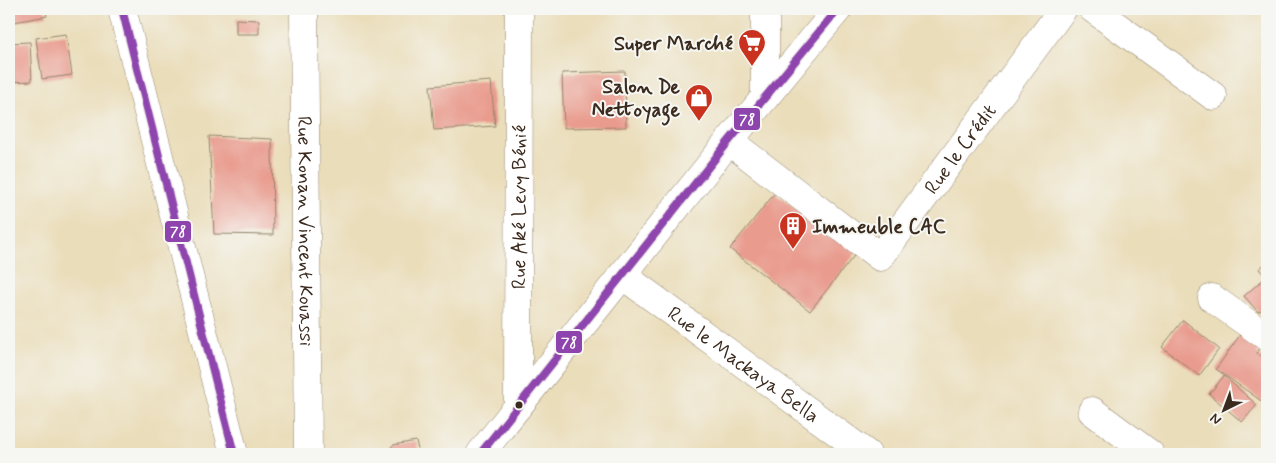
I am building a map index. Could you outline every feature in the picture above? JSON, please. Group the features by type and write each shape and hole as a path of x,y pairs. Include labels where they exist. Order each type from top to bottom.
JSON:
{"street":[{"path":"122,9 234,454"},
{"name":"Rue Konan Vincent Kouassi","path":"304,9 308,454"},
{"name":"Rue Aké Levy Bénié","path":"518,406 519,9"},
{"path":"765,9 765,97"},
{"path":"480,454 729,141 838,9"},
{"name":"Rue le Crédit","path":"729,141 880,257 1063,9"},
{"path":"1093,9 1213,96"},
{"name":"Rue le Mackaya Bella","path":"622,275 867,454"},
{"path":"1212,298 1267,338"},
{"path":"1092,411 1150,454"}],"building":[{"path":"9,9 45,9 47,16 9,23"},
{"path":"236,19 259,20 259,34 236,34"},
{"path":"66,34 72,75 42,79 36,38"},
{"path":"30,42 32,81 9,82 9,43"},
{"path":"625,71 626,127 564,128 562,73"},
{"path":"491,81 495,126 434,130 430,86"},
{"path":"209,136 272,139 273,235 214,234"},
{"name":"Immeuble CAC","path":"775,193 857,252 810,311 730,249"},
{"path":"1267,262 1267,307 1258,312 1244,296 1266,277 1259,269"},
{"path":"1183,320 1219,349 1199,376 1162,347"},
{"path":"1242,332 1261,346 1257,353 1267,361 1267,405 1216,369"},
{"path":"1224,376 1257,405 1242,422 1209,394"},
{"path":"416,441 419,454 385,454 393,445"}],"transit line":[{"name":"78","path":"122,9 234,454"},
{"name":"78","path":"480,454 729,141 838,9"}],"place":[{"name":"Super Marché","path":"752,67"},
{"name":"Salon De Nettoyage","path":"699,122"},
{"name":"Immeuble CAC","path":"793,250"}]}
